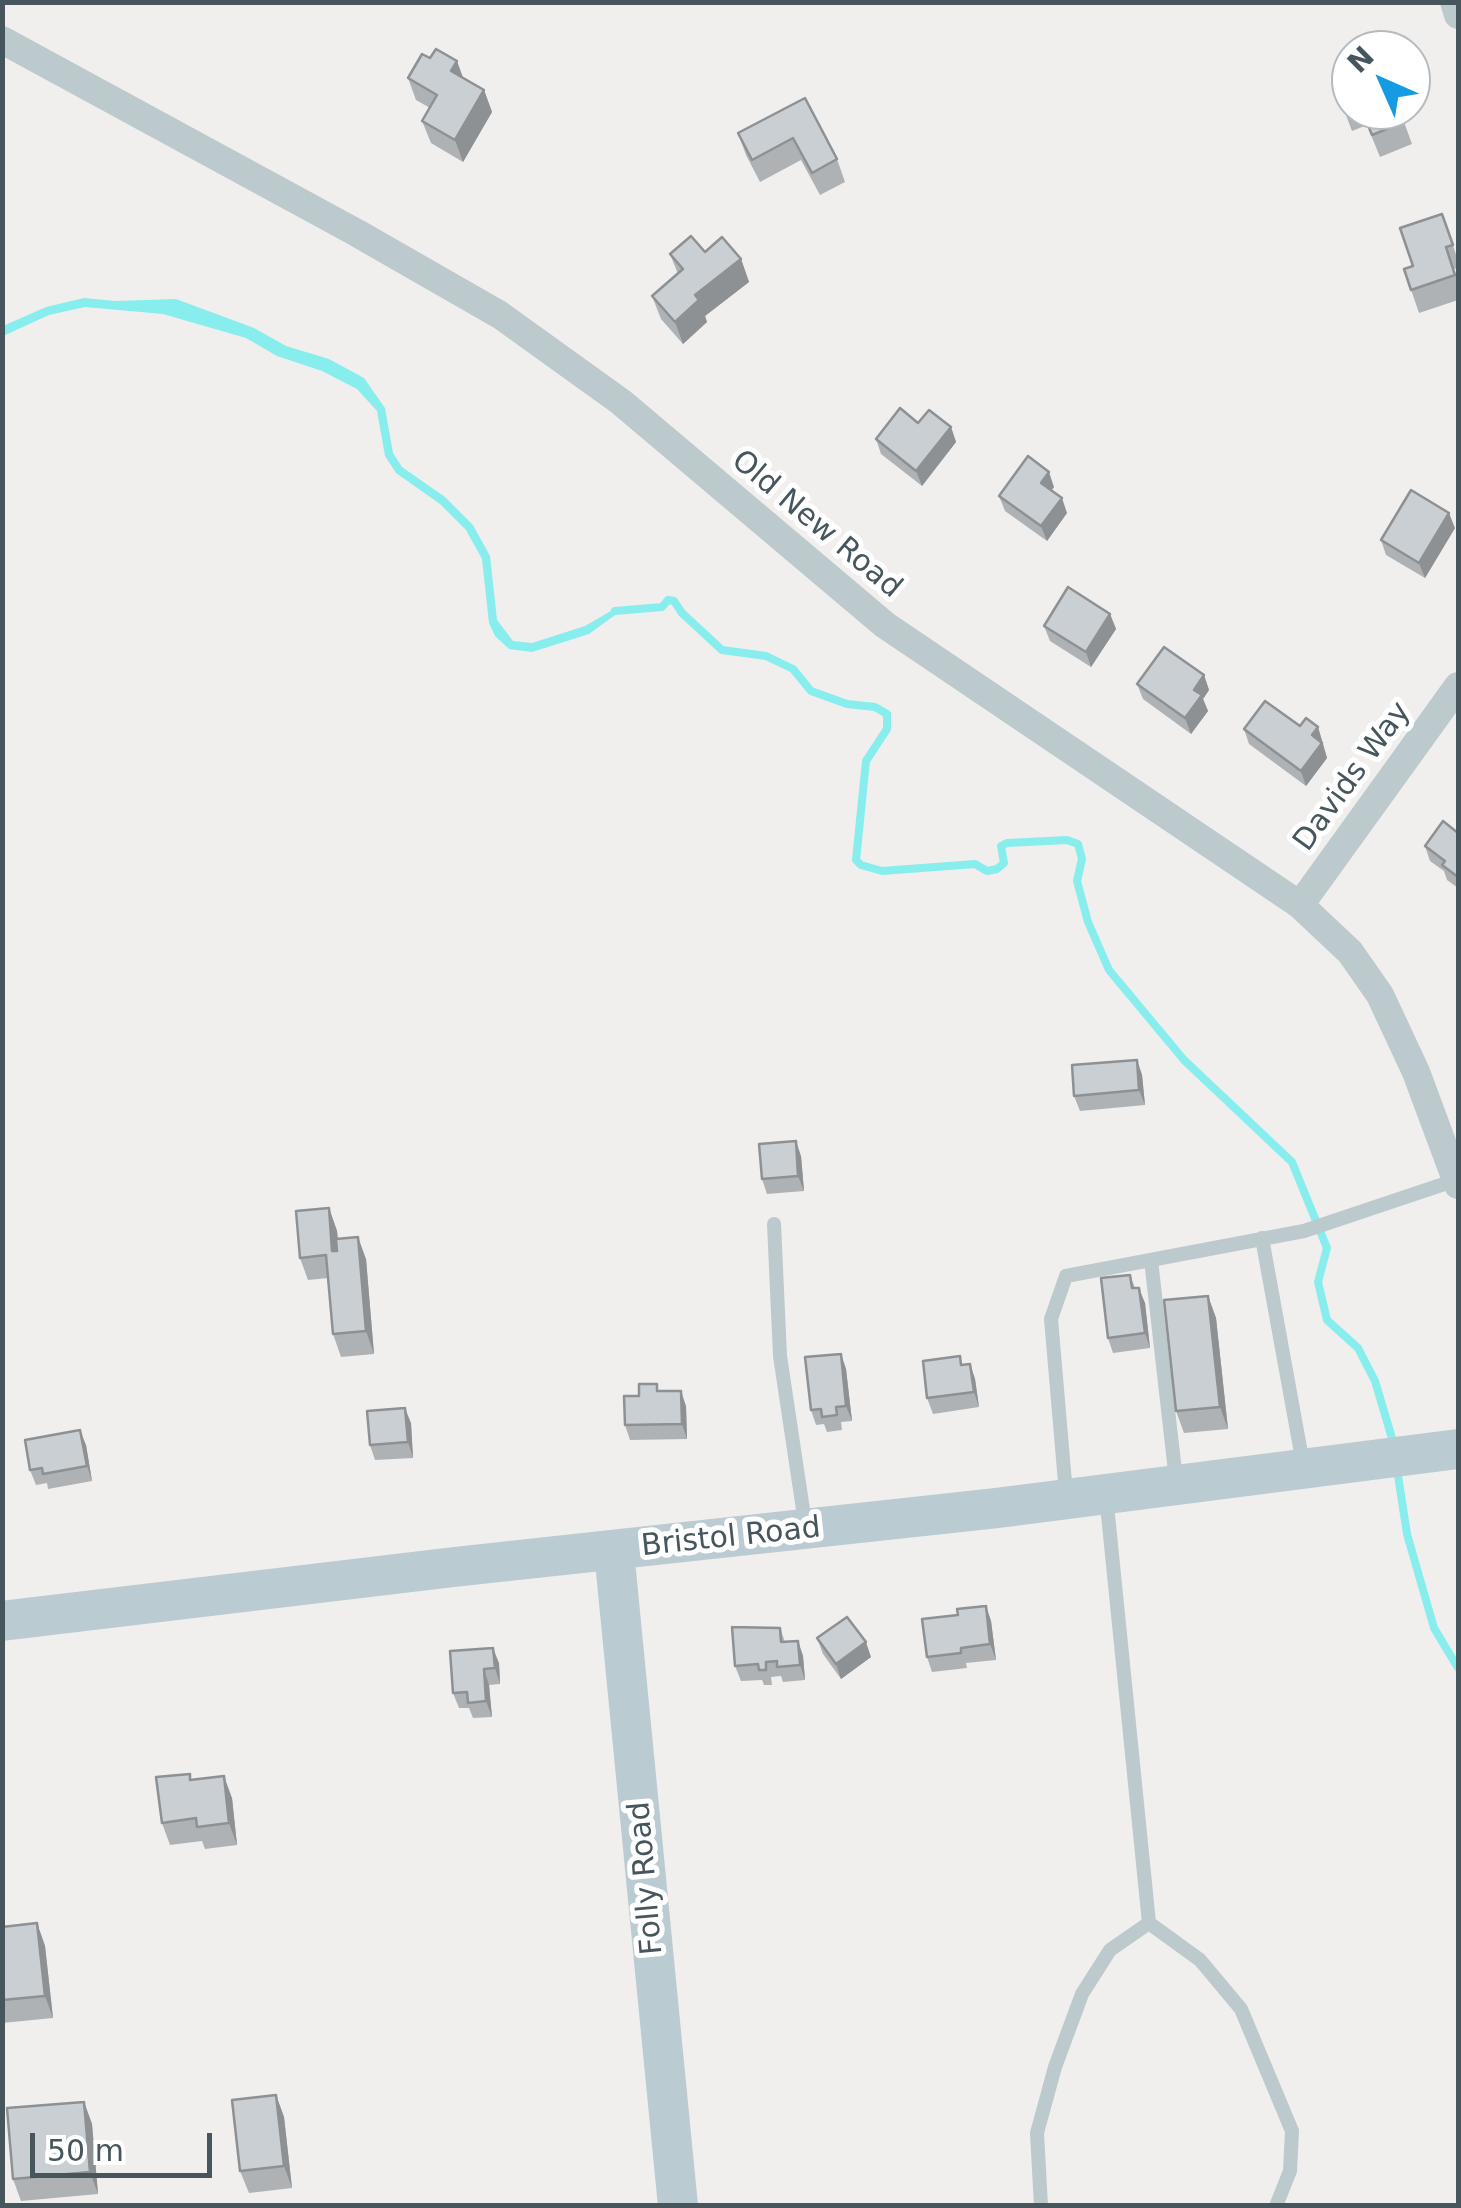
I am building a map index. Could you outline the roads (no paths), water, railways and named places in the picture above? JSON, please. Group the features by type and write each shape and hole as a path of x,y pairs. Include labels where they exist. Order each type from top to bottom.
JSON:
{"main road":[{"name":"Bristol Road","path":"2,1621 1086,1497 1458,1450"},
{"name":"Folly Road","path":"614,1551 678,2206"}],"street":[{"path":"1454,2 1458,16"},
{"name":"Old New Road","path":"2,40 493,310 621,402 885,625 1300,905 1342,943 1380,995 1416,1072 1457,1182"},
{"name":"Davids Way","path":"1300,905 1458,686"}],"lane":[{"path":"1276,2206 1290,2171 1292,2131 1256,2044 1240,2009 1200,1960 1150,1922 1086,1497 1051,1319 1066,1276 1304,1230 1457,1182"},
{"path":"774,1224 780,1356 806,1529"},
{"path":"1262,1238 1304,1469"},
{"path":"1151,1260 1177,1485"},
{"path":"1041,2206 1037,2133 1055,2067 1082,1994 1110,1950 1150,1922"}],"water":[{"path":"84,298 176,299 254,328 286,346 329,359 364,378 385,408 393,453 402,467 445,497 473,525 490,556 497,620 513,641 532,643 585,626 616,608 622,610 589,634 532,652 509,649 495,636 489,623 482,559 466,530 440,504 396,473 385,456 377,411 357,389 322,371 277,356 246,338 163,314 85,307 49,315 3,336 3,326 46,307"}],"waterway":[{"path":"615,611 662,607 668,600 674,601 722,650 766,656 793,669 811,691 847,704 875,707 887,714 887,729 866,761 856,860 861,865 882,871 975,864 987,871 1004,863 1001,846 1007,843 1067,840 1078,844 1082,859 1077,881 1088,922 1109,970 1184,1060 1292,1162 1327,1248 1318,1282 1327,1320 1358,1348 1375,1381 1394,1445"},
{"path":"1397,1469 1407,1534 1434,1628 1458,1668"}]}
